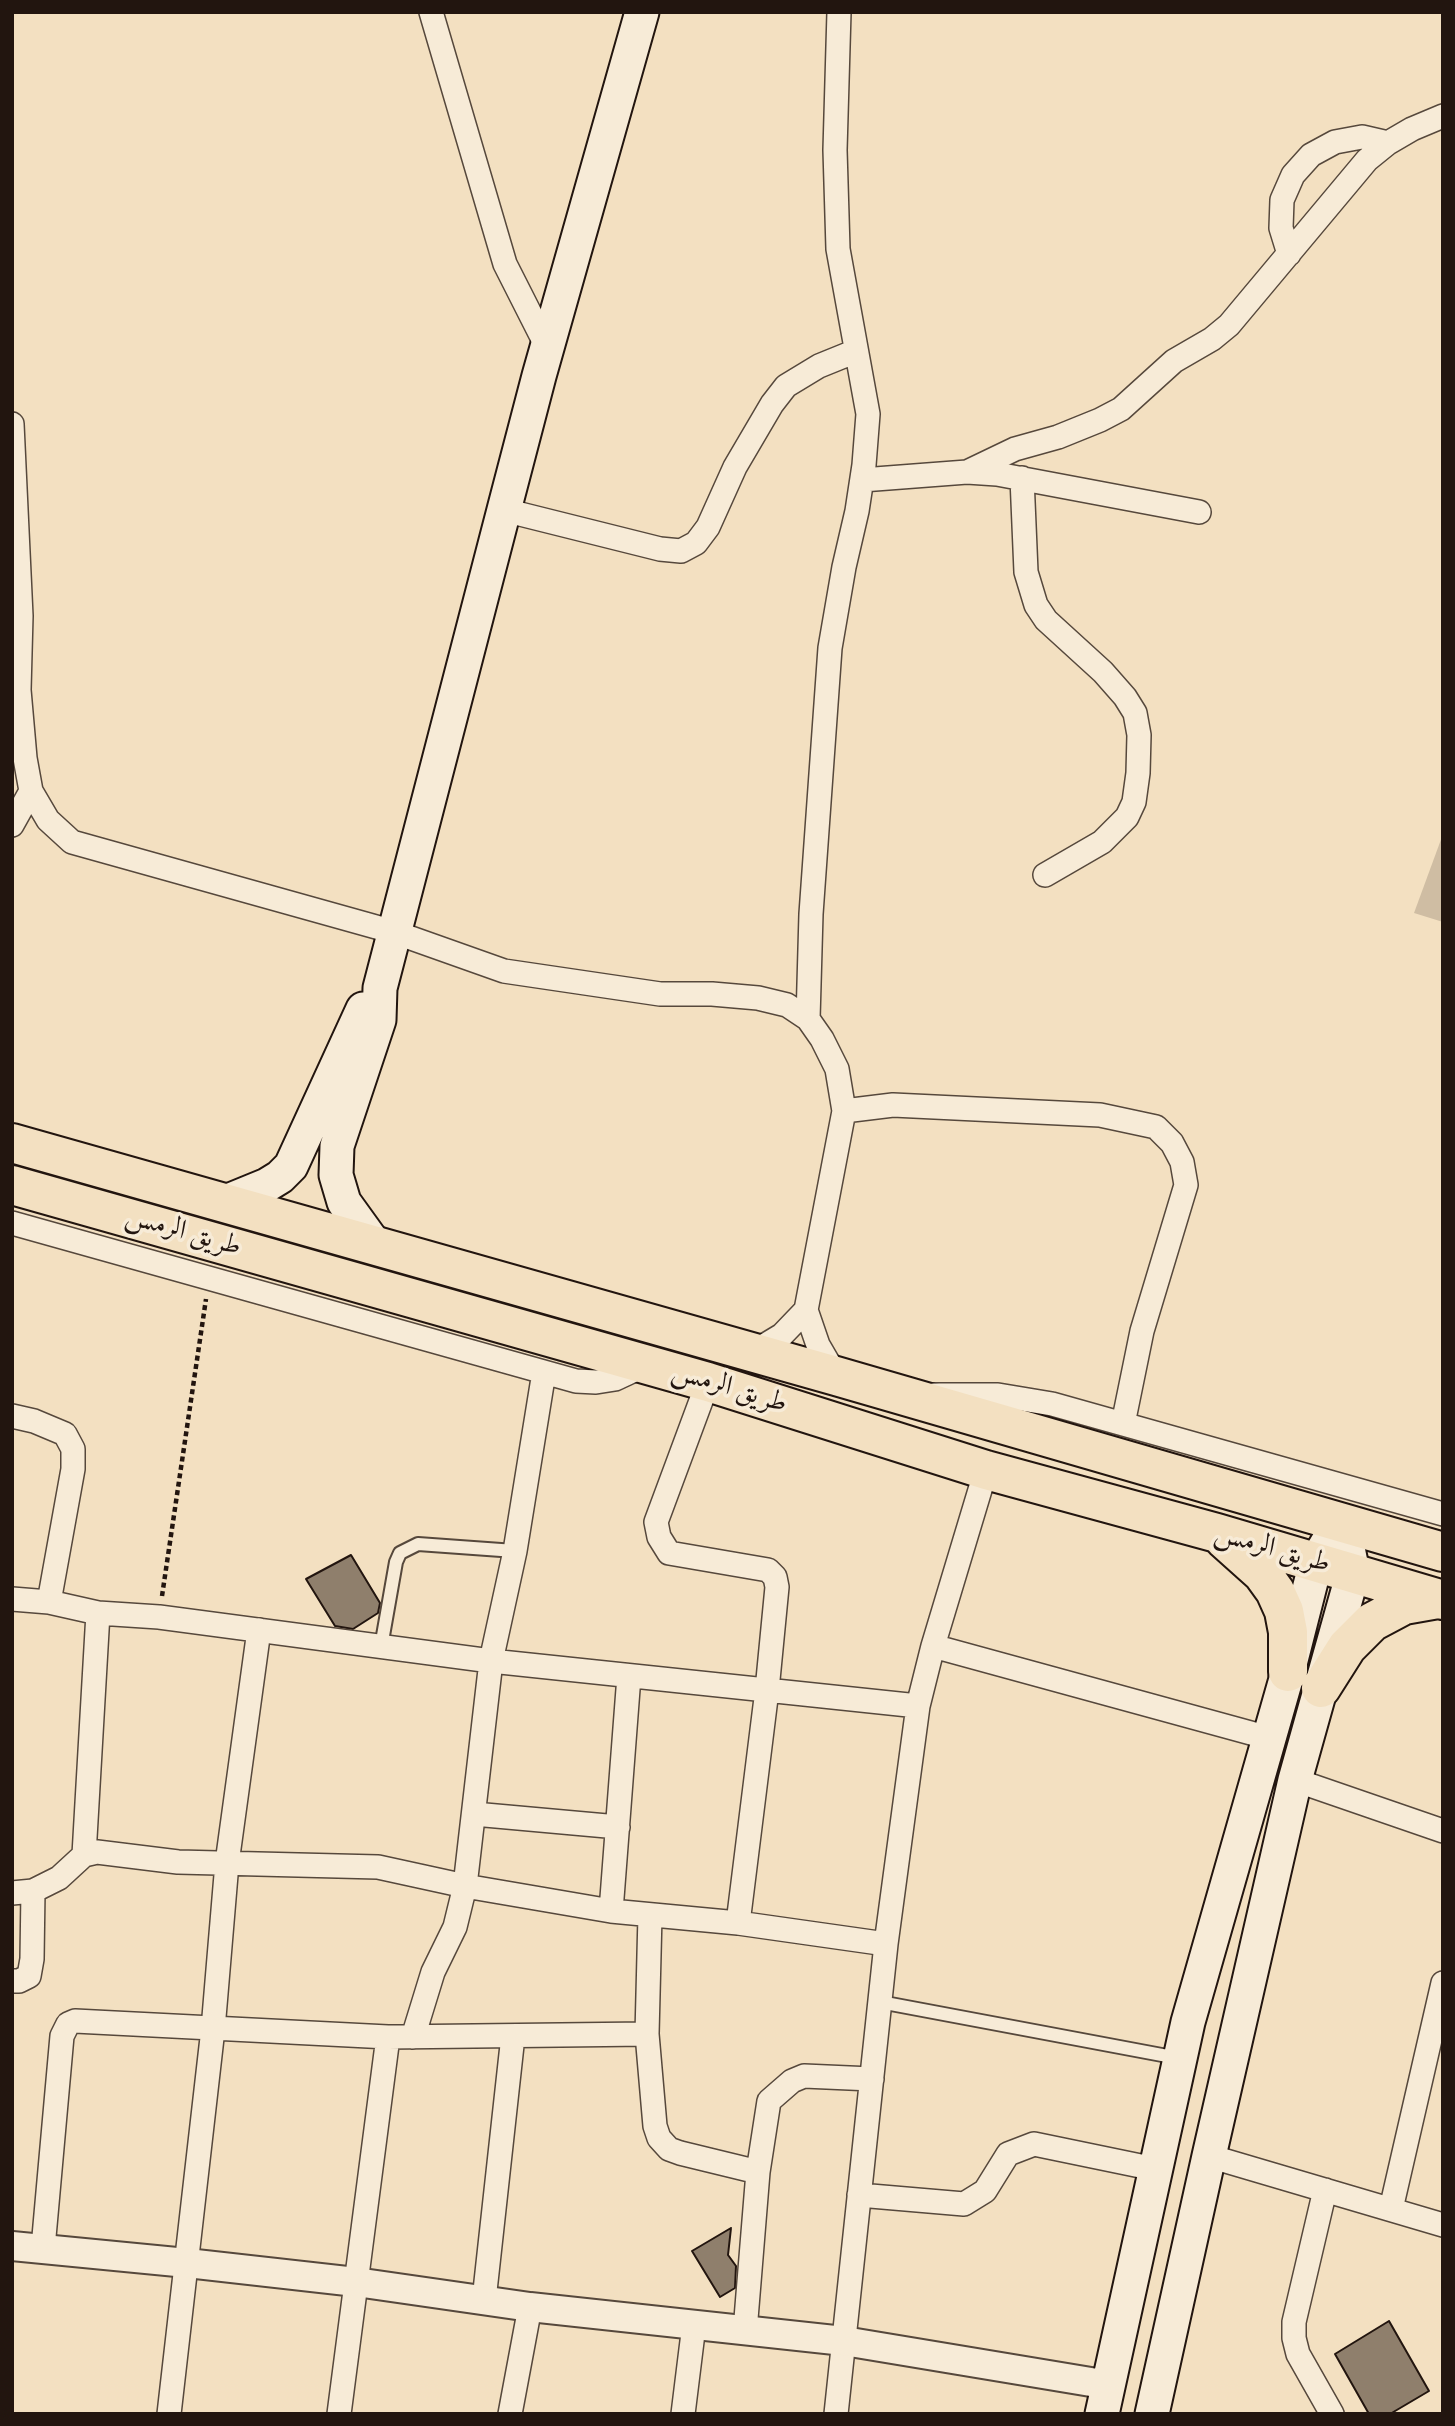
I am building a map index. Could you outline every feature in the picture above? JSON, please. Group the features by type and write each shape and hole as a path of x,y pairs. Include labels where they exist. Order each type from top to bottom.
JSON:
{"highway":[{"name":"طريق الرمس","path":"12,1143 836,1376 1337,1525 1443,1552"},
{"name":"طريق الرمس","path":"12,1185 708,1382 986,1470 1217,1533 1441,1600"},
{"path":"1217,1533 1262,1573 1275,1591 1284,1611 1288,1632 1305,1680 1347,1647 1372,1622 1404,1605 1441,1600"}],"main road":[{"path":"375,1245 344,1202 335,1175 337,1146 379,1020 380,988 503,510 642,12"},
{"path":"222,1203 267,1185 291,1166 361,1014 380,988"},
{"path":"1152,2414 1295,1780 1316,1562 1337,1525"},
{"path":"1105,2400 1179,2058 1269,1738 1305,1680 1353,1573 1349,1553 1337,1525"},
{"path":"1188,2022 1216,2029 1225,2045 1203,2132 1204,2145 1209,2156"}],"street":[{"path":"431,12 505,264 547,347"},
{"path":"808,1018 811,914 830,648 862,480 867,414 838,249 835,204 839,12"},
{"path":"967,472 1014,449 1058,437 1121,409 1174,360 1212,339 1230,325 1359,169 1388,143 1443,116"},
{"path":"1289,254 1281,228 1282,200 1293,175 1311,155 1335,142 1362,137 1388,143"},
{"path":"503,510 660,550 681,551 696,543 708,527 735,467 786,386 819,366 856,351"},
{"path":"12,424 21,616 16,688 31,791 48,820 72,842 394,932 504,971 660,994 712,994 758,998 787,1005 808,1018 837,1069 844,1111 806,1310 818,1345 836,1376"},
{"path":"862,480 967,472 1023,478 1199,512"},
{"path":"1023,478 1026,572 1036,605 1046,620 1103,672 1125,697 1135,713 1139,735 1135,802 1127,817 1102,842 1045,875"},
{"path":"12,825 31,791"},
{"path":"844,1111 893,1105 1100,1115 1156,1127 1172,1143 1182,1162 1186,1185 1142,1331 1123,1424"},
{"path":"12,1223 576,1381 615,1379 646,1364"},
{"path":"752,1353 782,1335 806,1310"},
{"path":"413,2037 433,1972 455,1927 465,1886 491,1661 515,1551 544,1371"},
{"path":"708,1382 656,1522 669,1553 768,1570 775,1577 777,1587 767,1690 738,1923"},
{"path":"911,1398 939,1394 998,1395 1052,1404 1443,1514"},
{"path":"12,1416 34,1421 65,1434 73,1448 72,1469 49,1602"},
{"path":"836,2414 886,1944 918,1706 933,1646 986,1470"},
{"path":"12,1599 49,1602 98,1613 159,1617 491,1661 918,1706"},
{"path":"84,1855 98,1613"},
{"path":"169,2414 214,2029 227,1863 259,1630"},
{"path":"933,1646 1269,1738"},
{"path":"611,1911 629,1676"},
{"path":"1295,1780 1443,1832"},
{"path":"474,1814 618,1827"},
{"path":"12,1981 29,1976 32,1959 22,1892 59,1878 84,1855 107,1853 178,1862 378,1867 465,1886 611,1911 738,1923 886,1944"},
{"path":"650,1915 647,2034 655,2126 659,2138 669,2149 680,2153 758,2172"},
{"path":"1391,2209 1440,2010 1443,1983"},
{"path":"43,2248 62,2036 68,2024 75,2021 388,2037 647,2034"},
{"path":"484,2300 513,2036"},
{"path":"338,2414 388,2037"},
{"path":"745,2331 758,2172 768,2101 792,2081 804,2076 872,2079"},
{"path":"859,2195 964,2204 985,2191 1008,2154 1034,2144 1156,2169"},
{"path":"1209,2156 1443,2225"},
{"path":"1325,2190 1294,2322 1294,2337 1298,2354 1332,2414"},
{"path":"12,2246 187,2263 530,2307 844,2340 1105,2400"},
{"path":"510,2414 530,2307"},
{"path":"683,2414 694,2325"}],"lane":[{"path":"381,1647 396,1562 400,1553 418,1544 515,1551"},
{"path":"880,2002 1179,2058"}],"path":[{"path":"159,1617 209,1278"}],"shaded area":[{"path":"1443,834 1443,922 1414,913"}],"building":[{"path":"351,1555 380,1603 378,1613 353,1629 335,1626 306,1579"},
{"path":"731,2228 728,2255 736,2266 735,2288 720,2297 692,2251"},
{"path":"1389,2321 1429,2391 1390,2414 1369,2414 1335,2354"}]}
